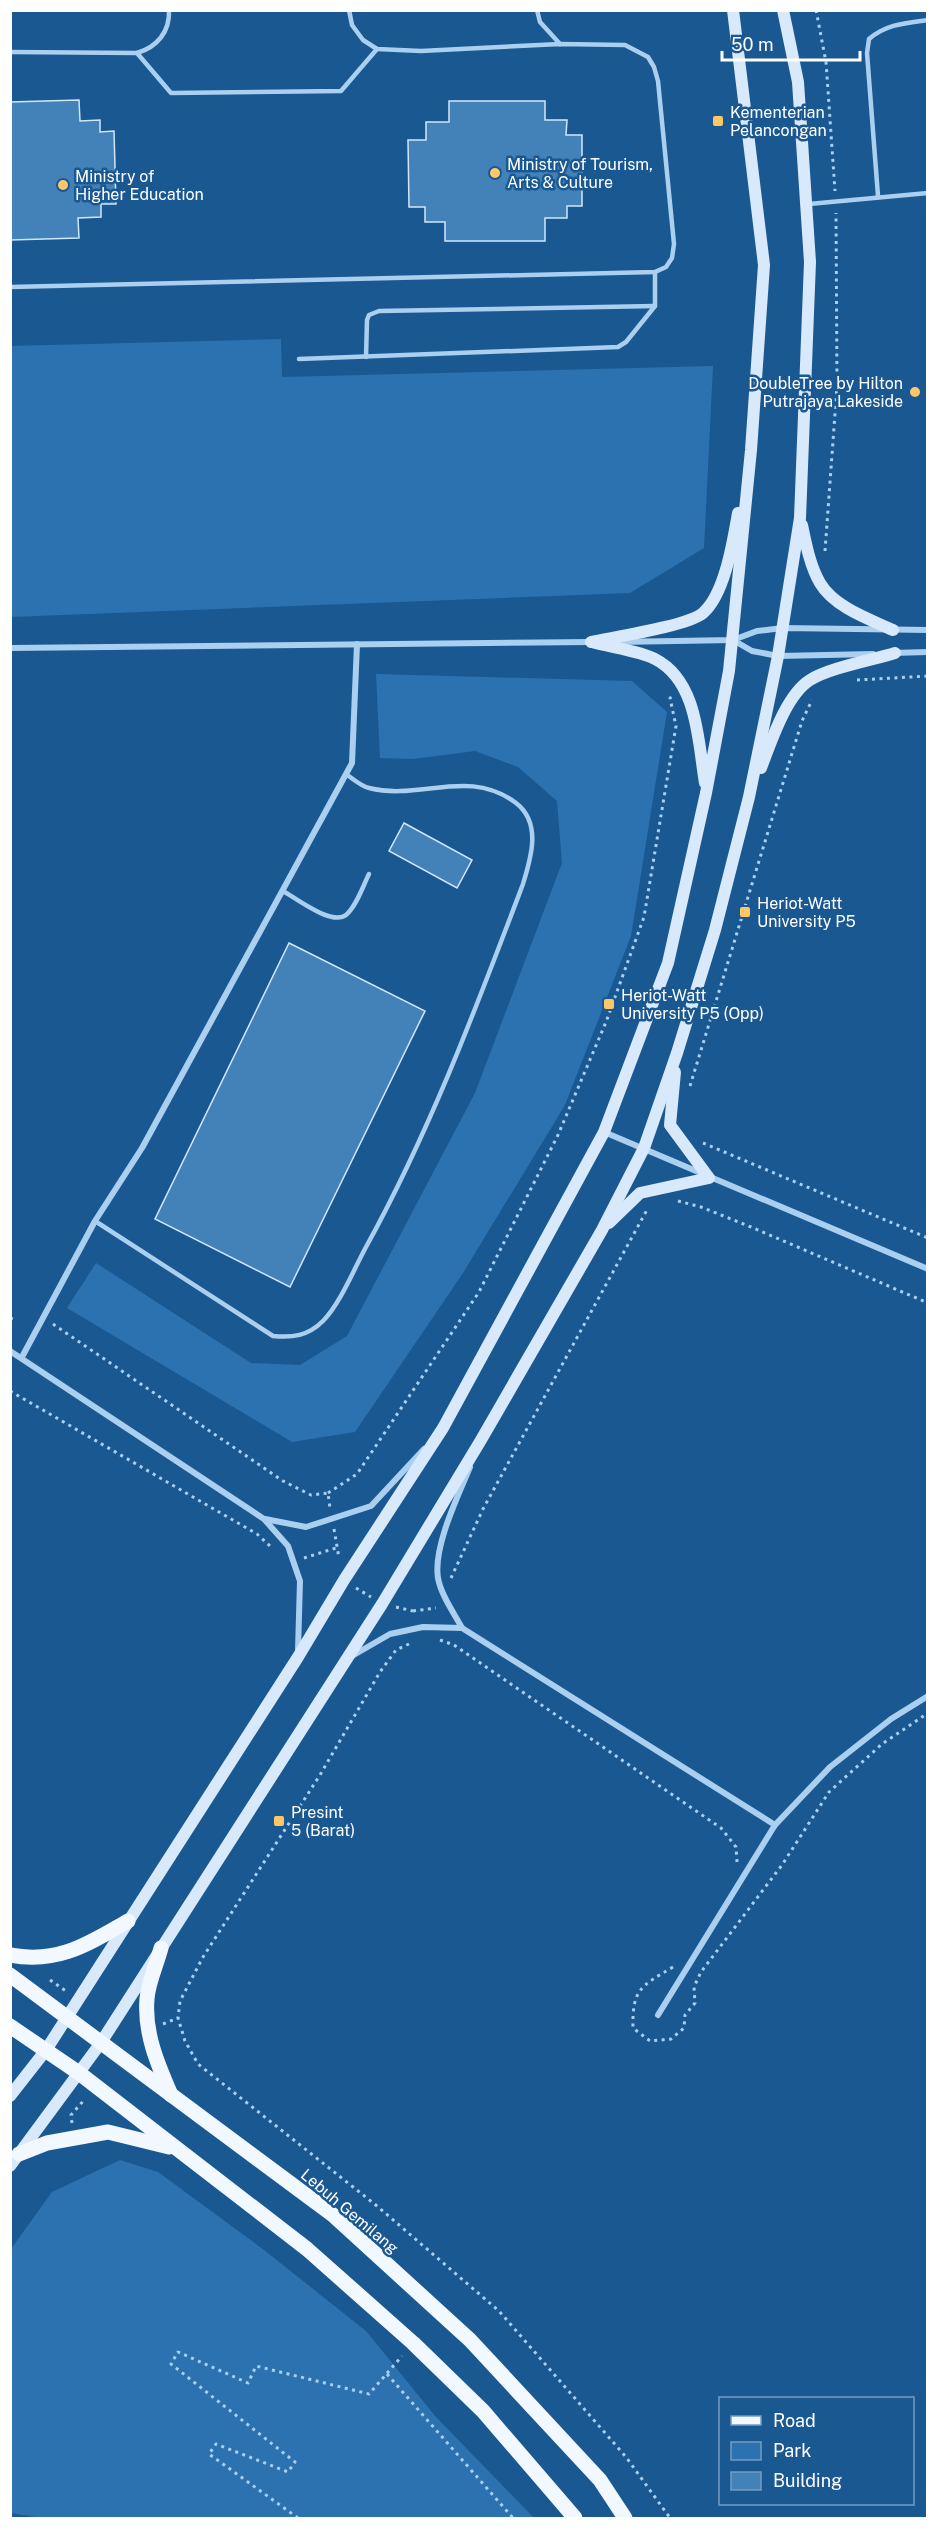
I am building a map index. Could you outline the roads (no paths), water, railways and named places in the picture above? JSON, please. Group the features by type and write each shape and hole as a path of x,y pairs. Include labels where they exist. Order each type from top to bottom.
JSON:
{"main road":[{"path":"10,1955 51,1957 83,1947 128,1921"},
{"path":"161,1948 147,1998 148,2019 154,2056 171,2096"},
{"name":"Lebuh Gemilang","path":"10,1975 333,2215 470,2340 600,2480 625,2518"},
{"path":"10,2026 79,2073 307,2248 413,2343 483,2411 575,2518"},
{"path":"15,2160 47,2142 108,2132 174,2148"}],"street":[{"path":"15,2160 100,2044 382,1605 481,1440 602,1230 644,1148 677,1053 715,930 749,797 778,656 800,518 810,262 798,82 783,10"},
{"path":"10,2096 46,2050 443,1428 604,1132 668,963 706,793 733,640 751,450 764,265 733,14"},
{"path":"591,642 686,622 703,613 715,598 724,571 751,450"},
{"path":"800,518 810,558 820,583 837,601 893,630"},
{"path":"10,648 733,640 757,632 783,628 927,630"},
{"path":"733,640 752,651 778,656 927,652"},
{"path":"591,642 656,659 678,679 692,701 706,793"},
{"path":"22,1358 95,1221 142,1148 352,763 357,644"},
{"path":"749,797 785,711 803,685 812,678 895,653"},
{"path":"677,1053 670,1125 709,1178"},
{"path":"604,1132 926,1268"},
{"path":"602,1230 640,1193 709,1178"},
{"path":"10,1351 264,1519 288,1546 300,1581 298,1657"},
{"path":"264,1519 306,1527 371,1506 443,1428"},
{"path":"481,1440 443,1535 437,1576 441,1589 462,1628 775,1825"},
{"path":"348,1658 390,1634 423,1627 462,1628"},
{"path":"658,2015 775,1825 830,1767 891,1719 927,1696"}],"lane":[{"path":"10,52 137,53 148,50 165,32 169,10"},
{"path":"10,287 655,272 666,267 672,258 674,244 658,81 648,57 637,49 624,45 560,44 421,51 377,49 363,40 352,25 349,10"},
{"path":"537,10 540,22 560,44"},
{"path":"878,196 867,53 869,39 893,24 927,20"},
{"path":"137,53 171,93 341,91 377,49"},
{"path":"806,204 927,193"},
{"path":"299,359 618,347 626,342 655,306 655,272"},
{"path":"366,357 367,320 369,315 379,311 655,306"},
{"path":"95,1221 273,1336 290,1338 308,1333 324,1321 338,1299 398,1190 462,1045 532,857 529,819 520,806 502,793 478,786 392,791 367,788 346,774"},
{"path":"283,891 329,917 339,919 348,914 369,874"}],"place":[{"name":"Kementerian Pelancongan","path":"718,121"},
{"name":"Ministry of Tourism, Arts & Culture","path":"495,173"},
{"name":"Ministry of Higher Education","path":"63,185"},
{"name":"DoubleTree by Hilton Putrajaya Lakeside","path":"915,392"},
{"name":"Heriot-Watt University P5","path":"745,912"},
{"name":"Heriot-Watt University P5 (Opp)","path":"609,1004"},
{"name":"Presint 5 (Barat)","path":"279,1821"}]}
